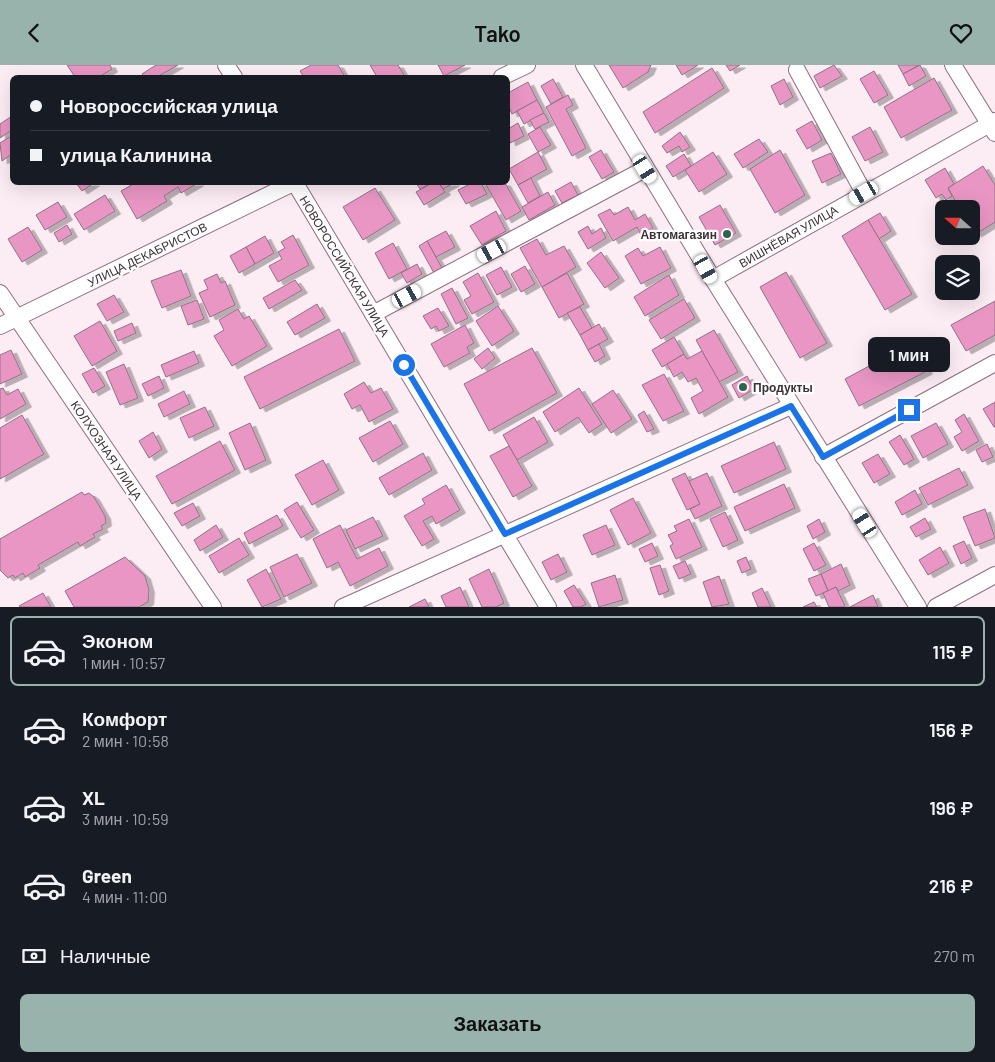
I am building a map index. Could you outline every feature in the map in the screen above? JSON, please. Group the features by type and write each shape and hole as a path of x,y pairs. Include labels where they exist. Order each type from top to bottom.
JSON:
{"street":[{"path":"506,75 527,65"},
{"path":"584,65 712,279 918,607"},
{"path":"953,65 993,126"},
{"path":"797,70 864,193"},
{"name":"ВИШНЁВАЯ УЛИЦА","path":"712,279 864,193 993,126"},
{"path":"373,314 645,169"},
{"name":"УЛИЦА ДЕКАБРИСТОВ","path":"0,326 290,185"},
{"name":"НОВОРОССИЙСКАЯ УЛИЦА","path":"295,185 548,607"},
{"name":"КОЛХОЗНАЯ УЛИЦА","path":"0,293 213,607"},
{"path":"823,457 995,363"},
{"path":"343,607 791,406"},
{"path":"936,607 995,575"}],"building":[{"path":"67,65 110,65 112,69 102,75 74,75"},
{"path":"156,65 178,65 160,75 142,74"},
{"path":"311,65 338,65 344,75 303,75 300,71"},
{"path":"370,65 398,65 404,75 376,75"},
{"path":"438,65 465,65 446,75 443,75"},
{"path":"609,65 651,65 648,72 623,88"},
{"path":"676,65 698,65 682,75"},
{"path":"726,65 740,65 730,71"},
{"path":"834,65 842,76 820,88 814,76"},
{"path":"898,65 919,65 903,74"},
{"path":"920,65 926,76 909,86 903,74"},
{"path":"712,68 724,88 655,133 643,112"},
{"path":"874,71 888,95 874,103 860,79"},
{"path":"934,78 952,110 901,138 884,107"},
{"path":"553,79 563,97 551,104 541,86"},
{"path":"784,79 793,97 780,105 771,86"},
{"path":"528,82 537,100 512,114 510,110 510,92"},
{"path":"568,95 573,105 566,109 586,148 572,156 546,107"},
{"path":"537,100 544,113 524,124 517,111"},
{"path":"544,113 549,122 535,129 530,120"},
{"path":"10,117 10,131 0,138 0,124"},
{"path":"812,121 822,140 807,149 796,130"},
{"path":"518,123 524,136 510,143 510,128"},
{"path":"540,127 551,145 538,152 528,134"},
{"path":"870,127 883,152 865,161 852,137"},
{"path":"680,132 690,147 682,152 679,146 667,153 662,146"},
{"path":"10,137 10,155 2,161 0,143"},
{"path":"759,139 768,152 743,168 734,154"},
{"path":"601,150 614,172 602,179 589,157"},
{"path":"780,150 805,195 775,213 750,169"},
{"path":"538,152 547,169 518,185 510,168"},
{"path":"713,152 727,174 699,192 685,170"},
{"path":"831,153 841,174 822,183 812,161"},
{"path":"684,154 691,166 673,177 666,166"},
{"path":"983,166 995,185 995,222 980,231 980,200 955,200 948,188"},
{"path":"945,168 954,184 948,188 952,196 946,200 942,194 936,198 925,180"},
{"path":"531,178 540,196 528,203 518,185"},
{"path":"571,182 578,195 562,203 555,191"},
{"path":"78,185 91,185 82,191"},
{"path":"132,185 195,185 181,193 178,187 164,196 167,201 137,219 121,191"},
{"path":"417,185 428,185 420,189"},
{"path":"428,185 440,185 445,192 424,205 416,192"},
{"path":"440,185 450,185 443,189"},
{"path":"468,185 482,185 487,194 466,204 458,190"},
{"path":"486,185 506,185 521,211 506,220"},
{"path":"375,188 395,220 363,240 343,207"},
{"path":"548,192 555,205 529,220 522,207"},
{"path":"105,195 115,211 84,230 74,214"},
{"path":"58,202 67,217 45,230 36,215"},
{"path":"720,205 736,233 715,245 699,217"},
{"path":"628,207 635,220 645,214 653,228 641,235 637,227 613,241 598,215 610,209 614,215"},
{"path":"496,211 506,231 482,245 470,226"},
{"path":"880,213 891,231 879,239 868,220"},
{"path":"868,220 912,294 885,310 842,236"},
{"path":"67,225 72,234 59,242 54,233"},
{"path":"588,226 592,234 601,228 606,238 588,249 578,232"},
{"path":"28,227 42,250 22,262 8,239"},
{"path":"446,231 455,247 436,257 427,241"},
{"path":"293,235 309,265 278,282 269,266 282,259 278,252 285,248 281,242"},
{"path":"265,236 274,253 255,264 246,247"},
{"path":"537,239 546,255 564,246 576,267 542,287 520,248"},
{"path":"427,241 442,268 434,273 419,246"},
{"path":"393,243 407,269 389,279 375,253"},
{"path":"246,247 255,264 239,273 230,256"},
{"path":"660,247 671,268 641,284 625,256 638,248 643,256"},
{"path":"601,252 619,278 605,288 587,263"},
{"path":"417,264 422,274 407,283 401,273"},
{"path":"525,266 535,284 521,292 511,274"},
{"path":"501,267 512,287 497,295 486,275"},
{"path":"181,270 191,296 162,308 151,281"},
{"path":"786,272 827,343 800,358 760,287"},
{"path":"478,273 494,302 472,314 464,300 471,296 463,282"},
{"path":"567,273 584,304 559,318 542,287"},
{"path":"217,274 221,283 225,281 235,305 210,317 199,293 208,289 204,280"},
{"path":"669,275 679,295 645,316 634,297"},
{"path":"295,280 302,290 269,309 263,298"},
{"path":"452,288 468,318 456,324 441,294"},
{"path":"114,295 124,312 107,321 97,304"},
{"path":"684,299 695,318 661,339 649,320"},
{"path":"197,300 204,319 188,325 181,306"},
{"path":"995,301 995,335 966,351 951,325"},
{"path":"317,304 325,318 295,335 287,322"},
{"path":"498,306 514,331 492,346 476,321"},
{"path":"580,307 592,328 580,335 567,313"},
{"path":"438,308 449,326 439,331 436,326 431,329 423,316"},
{"path":"238,309 244,319 249,316 267,346 232,366 214,336 224,330 219,320"},
{"path":"100,321 117,351 92,366 74,336"},
{"path":"132,323 136,333 118,341 114,331"},
{"path":"599,324 608,339 588,350 580,335"},
{"path":"465,325 474,343 467,347 470,353 444,367 431,344"},
{"path":"339,329 355,361 260,409 244,377"},
{"path":"714,330 738,372 719,382 696,340"},
{"path":"674,337 684,354 662,367 652,350"},
{"path":"912,343 927,371 859,406 845,379"},
{"path":"599,344 605,356 595,362 588,350"},
{"path":"488,348 495,358 482,369 474,359"},
{"path":"532,348 557,393 489,431 464,384"},
{"path":"11,350 22,374 0,384 0,355"},
{"path":"194,351 199,363 166,377 161,365"},
{"path":"702,351 728,397 699,414 691,398 703,391 696,378 688,382 682,372 674,377 667,364 684,354 687,359"},
{"path":"124,364 138,398 120,405 106,372"},
{"path":"94,368 105,386 93,393 82,374"},
{"path":"664,374 684,411 663,421 642,385"},
{"path":"159,376 164,388 148,396 142,384"},
{"name":"Продукты","path":"747,376 754,389 739,398 732,385"},
{"path":"364,382 371,393 381,388 393,409 369,422 360,405 352,409 344,394"},
{"path":"3,388 7,395 18,389 26,404 0,419 0,389"},
{"path":"579,388 602,424 589,433 578,417 555,432 543,412"},
{"path":"613,390 632,419 611,433 592,404"},
{"path":"184,391 190,404 164,417 158,404"},
{"path":"995,402 995,427 994,427 983,409"},
{"path":"205,407 214,426 189,438 180,418"},
{"path":"644,411 654,429 647,432 638,415"},
{"path":"964,414 979,441 962,451 954,437 962,432 955,420"},
{"path":"22,415 44,454 0,479 0,428"},
{"path":"534,417 548,442 517,460 503,435"},
{"path":"390,421 403,444 373,462 359,438"},
{"path":"250,423 266,460 245,470 229,433"},
{"path":"936,423 948,444 923,458 911,436"},
{"path":"153,432 162,449 149,458 139,441"},
{"path":"900,435 914,459 904,465 889,442"},
{"path":"220,441 235,470 172,504 156,476"},
{"path":"774,442 786,469 734,493 721,466"},
{"path":"987,444 993,457 982,462 976,450"},
{"path":"509,446 532,486 513,497 490,456"},
{"path":"423,453 432,470 389,495 379,478"},
{"path":"878,454 890,474 874,483 862,463"},
{"path":"323,460 339,490 312,505 295,475"},
{"path":"959,468 968,485 928,505 919,488"},
{"path":"685,473 700,504 687,510 672,479"},
{"path":"707,473 722,506 695,519 690,509 700,504 689,481"},
{"path":"784,484 795,508 745,531 734,507"},
{"path":"446,485 460,510 436,524 432,516 423,521 434,539 422,546 404,516 425,504 422,499"},
{"path":"915,490 922,504 902,515 895,502"},
{"path":"82,492 84,495 89,493 94,497 105,516 106,523 101,526 103,529 93,534 95,537 80,546 78,542 38,565 40,568 25,577 23,573 15,578 13,575 8,578 0,570 0,539"},
{"path":"633,498 651,533 628,545 610,510"},
{"path":"297,502 314,530 301,538 284,510"},
{"path":"193,503 200,516 182,526 174,513"},
{"path":"985,509 995,538 975,546 963,517"},
{"path":"725,512 738,540 723,547 710,519"},
{"path":"277,515 283,526 249,544 244,533"},
{"path":"373,517 383,536 355,549 346,530"},
{"path":"925,518 931,529 916,537 910,527"},
{"path":"689,519 702,547 676,559 670,546 673,544 668,535 677,531 674,526"},
{"path":"819,519 825,532 813,539 807,526"},
{"path":"216,525 223,537 200,551 194,540"},
{"path":"340,525 357,559 379,548 388,566 350,586 338,562 327,568 313,539"},
{"path":"606,525 615,545 592,555 583,535"},
{"path":"239,538 249,555 219,573 209,556"},
{"path":"964,541 972,558 961,564 953,546"},
{"path":"652,543 658,556 645,562 639,549"},
{"path":"814,543 826,565 814,571 803,549"},
{"path":"940,547 949,563 928,575 919,560"},
{"path":"297,554 312,583 284,597 270,567"},
{"path":"558,554 567,572 551,580 542,562"},
{"path":"125,557 145,576 149,590 148,602 139,607 74,607 65,591"},
{"path":"746,557 751,569 742,573 737,561"},
{"path":"685,561 691,574 679,579 673,566"},
{"path":"841,564 850,585 838,591 836,587 828,591 821,574"},
{"path":"660,565 669,591 659,595 650,568"},
{"path":"266,569 281,599 262,607 247,580"},
{"path":"489,569 504,603 496,607 482,607 469,579"},
{"path":"821,574 828,591 816,596 808,579"},
{"path":"615,575 623,600 599,607 591,583"},
{"path":"719,576 729,604 712,607 703,582"},
{"path":"574,585 586,604 581,607 573,607 564,591"},
{"path":"460,587 469,607 446,607 441,596"},
{"path":"836,587 845,606 829,607 823,593"},
{"path":"762,588 771,607 758,607 752,593"},
{"path":"43,593 51,607 19,606"},
{"path":"873,595 878,607 850,607"},
{"path":"425,599 429,607 409,607"},
{"path":"814,602 817,607 803,607"}],"place":[{"name":"Автомагазин","path":"727,234"},
{"name":"Продукты","path":"743,387"}],"route":[{"path":"404,365 505,534 791,406 823,457 909,410"}]}
